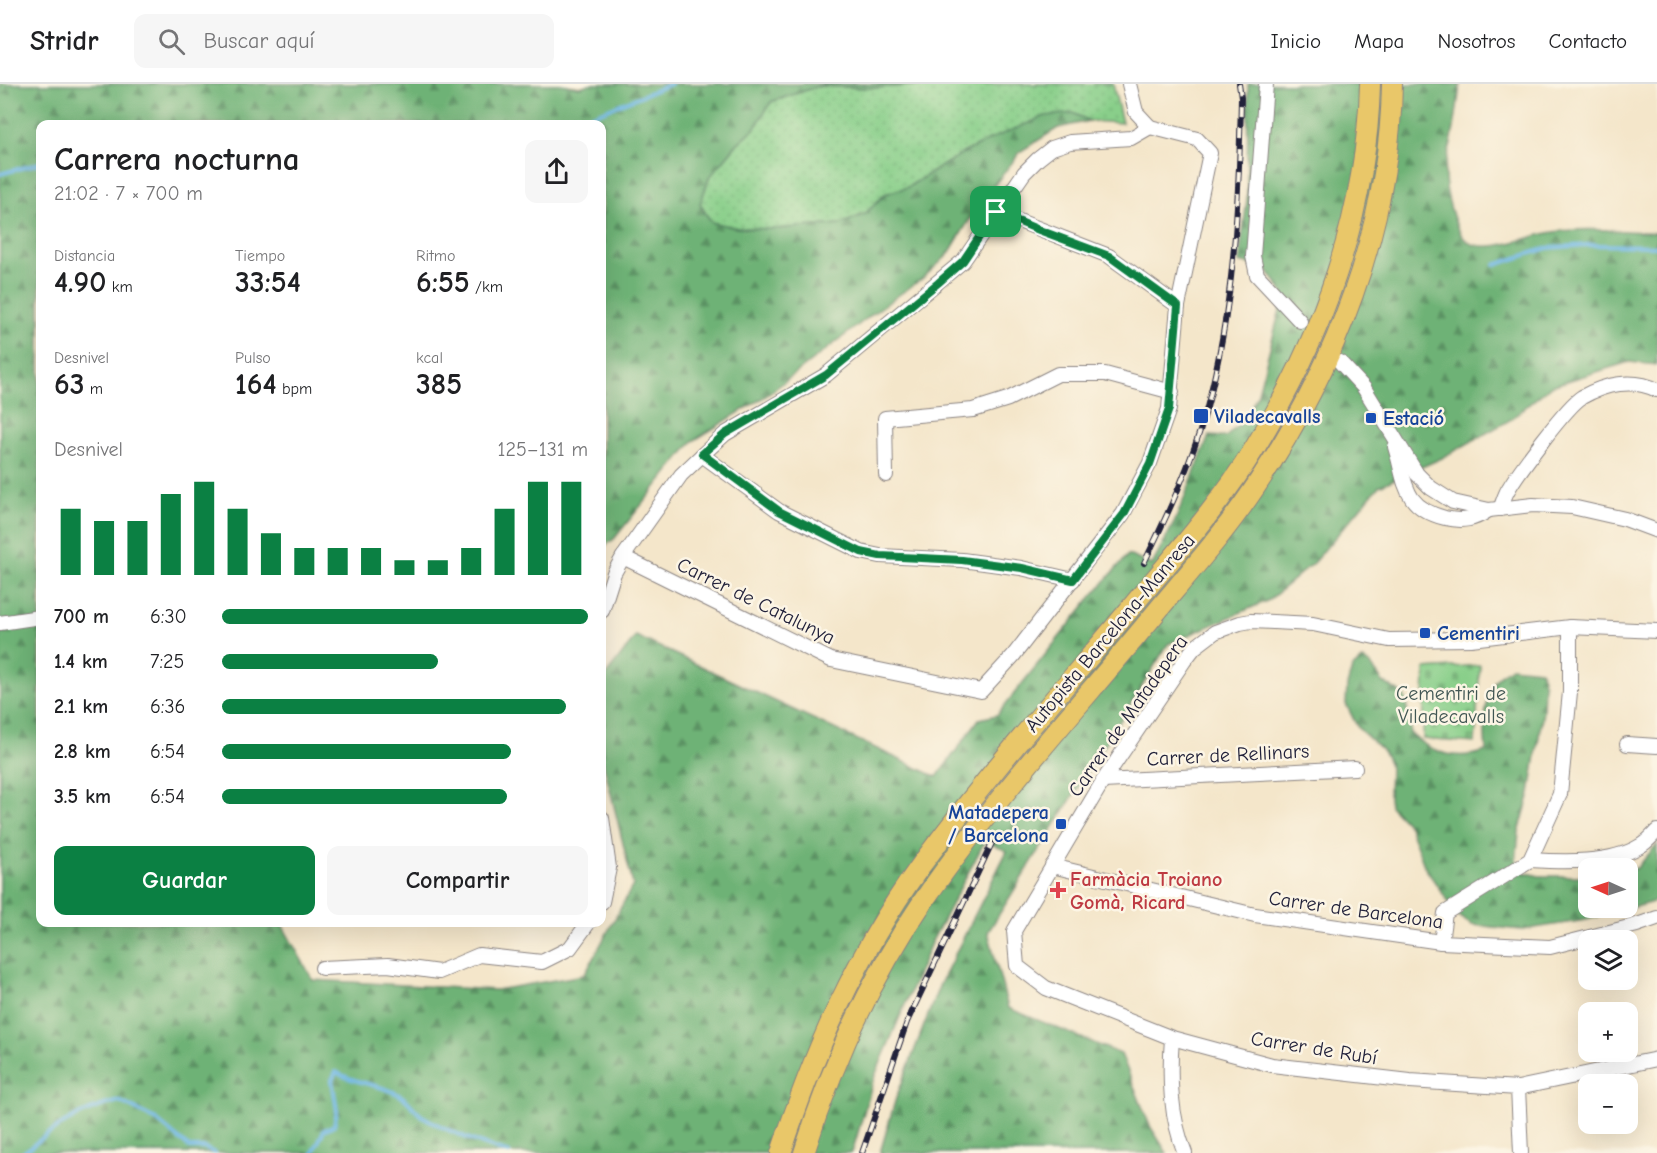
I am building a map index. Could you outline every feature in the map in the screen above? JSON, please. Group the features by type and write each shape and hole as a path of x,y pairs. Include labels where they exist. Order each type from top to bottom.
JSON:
{"highway":[{"path":"1293,378 1327,275 1344,208 1355,133 1357,84"},
{"name":"Autopista Barcelona-Manresa","path":"781,1153 815,1055 833,1015 852,976 896,902 958,817 1214,507 1254,450 1312,341 1335,282 1350,228 1363,164 1370,84"},
{"name":"Autopista Barcelona-Manresa","path":"804,1153 854,1022 878,975 923,903 968,839 1231,520 1266,470 1304,408 1331,350 1355,289 1371,234 1389,137 1392,84"},
{"path":"1389,137 1398,84"}],"street":[{"path":"702,454 779,511 861,552 880,556 962,560 1022,568 1073,580 1124,514 1139,488 1169,409 1178,306 1210,153 1197,139 1150,127 1136,112 1129,84"},
{"path":"1266,84 1253,256 1257,275 1300,321"},
{"path":"608,576 681,475 702,454 725,434 826,375 938,283 963,261 1024,173 1053,148 1070,142 1131,138 1150,127"},
{"path":"996,212 1109,256 1178,306"},
{"path":"1340,362 1364,388 1417,474 1431,488 1452,502 1495,510"},
{"path":"886,475 885,418 973,410 1008,399 1058,374 1105,374 1172,392"},
{"path":"1495,510 1553,428 1580,398 1608,385 1644,383 1657,390"},
{"path":"1391,434 1399,458 1401,476 1414,503 1431,514 1461,522 1495,510 1533,505 1572,507 1656,527"},
{"name":"Carrer de Catalunya","path":"623,557 831,660 981,691 1013,656 1073,580"},
{"path":"0,623 36,618"},
{"name":"Carrer de Matadepera","path":"1014,931 1103,781 1194,648 1215,632 1240,622 1257,621 1313,624 1389,640 1471,639 1570,627 1657,631"},
{"path":"1530,861 1560,794 1570,692 1570,627"},
{"path":"1627,744 1657,747"},
{"name":"Carrer de Rellinars","path":"1103,781 1355,768"},
{"path":"1441,942 1445,913 1530,861 1570,862 1621,855 1641,846 1657,831"},
{"path":"606,847 609,868 606,883"},
{"name":"Carrer de Barcelona","path":"1052,866 1255,915 1441,942 1550,947 1637,926 1657,918"},
{"path":"322,968 388,966 439,972 478,955 542,962 570,948 585,927"},
{"name":"Carrer de Rubí","path":"1014,931 1017,966 1046,988 1172,1038 1272,1065 1410,1081 1518,1088 1657,1059"},
{"path":"1172,1038 1169,1071 1176,1132 1185,1153"},
{"path":"1518,1088 1521,1153"}],"green space":[{"path":"0,84 560,84 580,87 590,84 950,84 869,88 819,86 771,102 754,129 738,143 709,178 700,204 711,222 737,228 774,229 841,224 865,214 885,194 908,187 963,153 1045,116 1073,113 1089,121 1058,128 1021,151 976,209 948,255 923,278 766,396 693,441 614,539 606,545 606,120 36,120 36,927 283,927 313,980 496,990 584,975 633,885 606,774 606,675 636,636 937,777 979,719 997,715 1128,555 1152,565 1175,521 1209,436 1226,437 1244,420 1258,393 1284,295 1267,271 1239,262 1247,199 1248,84 1460,84 1445,174 1451,210 1458,229 1468,242 1476,245 1507,244 1548,233 1575,230 1657,233 1657,365 1629,362 1551,386 1510,420 1442,458 1379,486 1314,562 1269,600 1168,644 988,932 1008,1008 1121,1054 1150,1126 1167,1153 880,1153 896,1098 940,984 1007,851 985,841 931,943 874,1078 852,1153 0,1153"},
{"path":"950,84 1113,84 1122,123 1089,121 1073,113 993,138 963,153 908,187 885,194 865,214 841,224 774,229 737,228 711,222 700,204 709,178 738,143 754,129 771,102 818,86 869,88"},
{"path":"1363,660 1370,664 1383,682 1403,694 1411,734 1437,751 1456,755 1486,751 1487,701 1499,676 1511,667 1541,670 1544,683 1543,711 1530,793 1519,832 1516,861 1524,872 1539,876 1578,876 1578,918 1593,918 1522,930 1472,925 1459,917 1425,868 1409,826 1390,806 1390,765 1387,758 1383,751 1358,728 1346,704 1347,686 1352,668"},
{"name":"Cementiri de Viladecavalls","path":"1480,665 1475,743 1423,739 1425,669"},
{"path":"1657,844 1657,901 1638,906 1638,867"}],"waterway":[{"path":"580,120 671,84"},
{"path":"0,174 36,164"},
{"path":"1495,265 1547,248 1588,245 1657,246"},
{"path":"313,1153 324,1130 334,1125 337,1111 332,1080 336,1072 393,1092 404,1098 421,1115 434,1123 466,1138 509,1153"},
{"path":"23,1153 46,1135 79,1115 119,1101 155,1119 190,1148 204,1148 215,1153"}],"railway":[{"path":"1144,563 1193,450 1206,411 1223,334 1236,216 1241,98 1239,84"},
{"path":"862,1153 907,1022 992,843"}],"place":[{"name":"Viladecavalls","path":"1201,416"},
{"name":"Estació","path":"1371,418"},
{"name":"Cementiri","path":"1425,633"},
{"name":"Matadepera / Barcelona","path":"1061,824"},
{"name":"Farmàcia Troiano Gomà, Ricard","path":"1058,890"}],"route":[{"path":"996,212 1109,256 1178,306 1169,409 1150,464 1124,514 1073,580 1022,568 962,560 880,556 861,552 779,511 702,454 725,434 826,375 938,283 963,261 996,212"}]}
